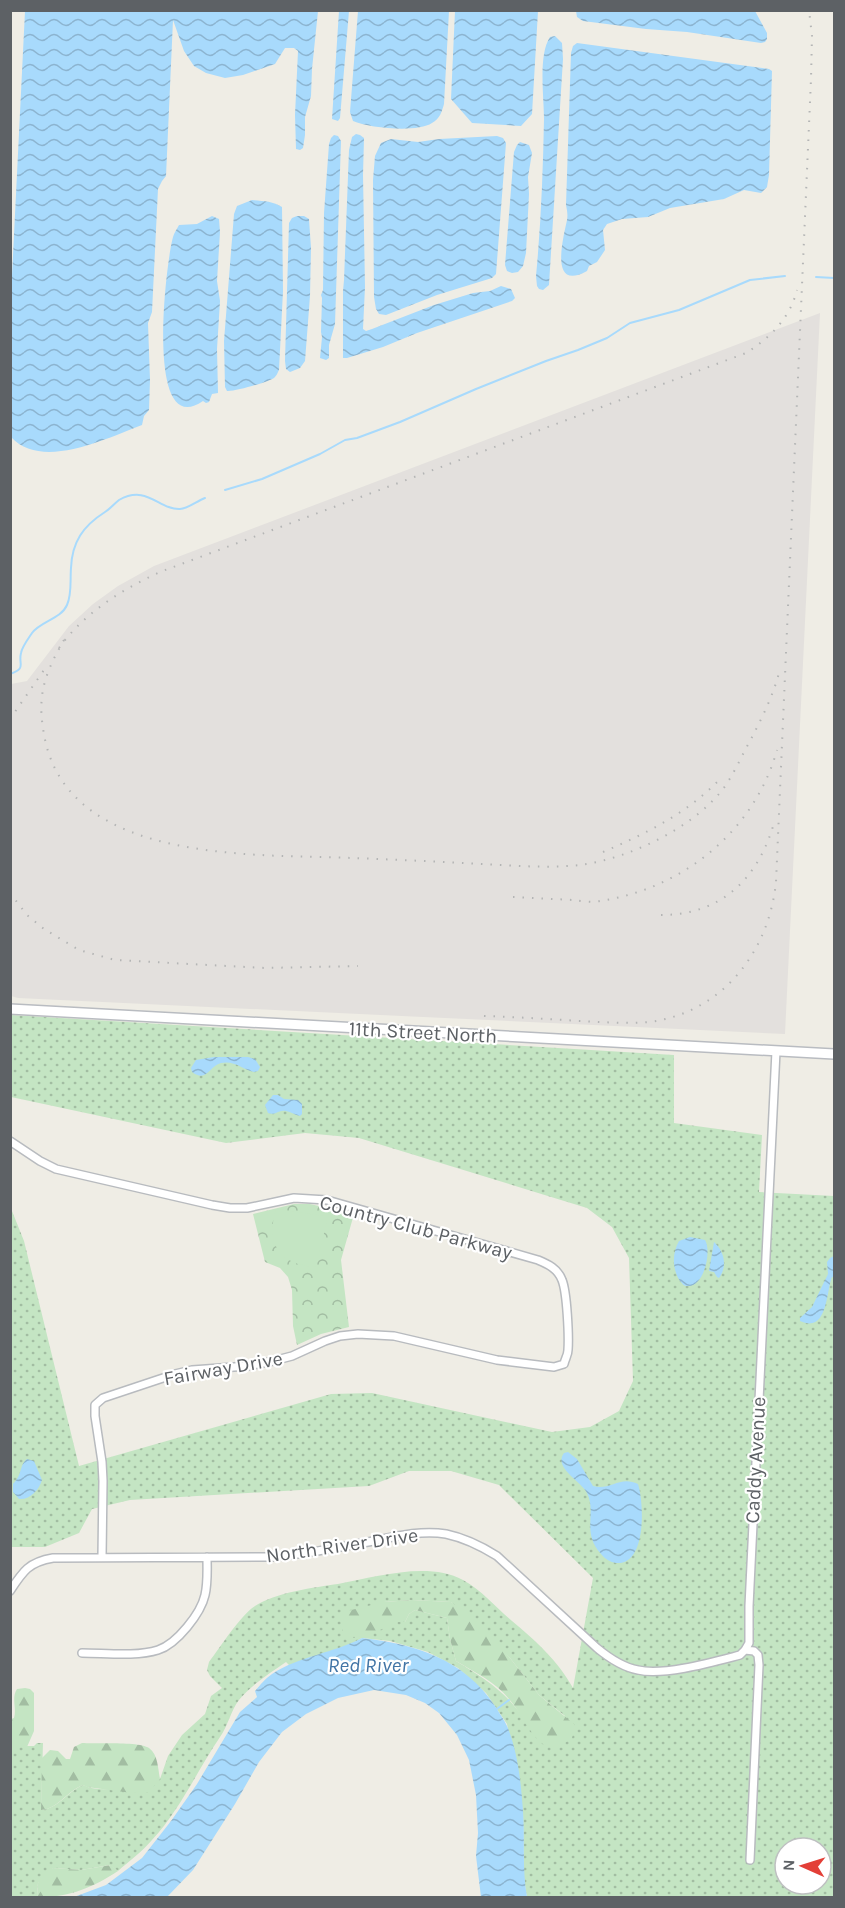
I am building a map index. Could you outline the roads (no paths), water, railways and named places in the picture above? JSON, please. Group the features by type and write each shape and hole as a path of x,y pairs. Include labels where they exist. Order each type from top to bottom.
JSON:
{"street":[{"name":"11th Street North","path":"10,1009 834,1054"},
{"name":"Caddy Avenue","path":"746,1650 749,1643 776,1051"},
{"name":"Country Club Parkway","path":"10,1141 40,1161 78,1175 230,1208 247,1208 294,1198 327,1200 549,1265 556,1270 562,1281 565,1296 568,1352 564,1364"},
{"name":"Fairway Drive","path":"102,1557 102,1462 94,1416 95,1405 103,1398 175,1374 273,1361 292,1356 332,1338 358,1334 394,1336 496,1360 554,1367 564,1364"},
{"name":"North River Drive","path":"10,1591 22,1573 31,1565 53,1558 290,1555 401,1536 444,1534 464,1538 497,1556 608,1658 625,1666 640,1671 658,1672 740,1656 746,1650"},
{"path":"82,1653 143,1653 171,1644 200,1609 207,1581 207,1557"},
{"path":"746,1650 754,1651 758,1655 759,1665 750,1860"}],"water":[{"path":"25,11 318,11 311,96 305,117 303,148 300,150 296,149 295,115 298,51 294,48 285,48 275,64 243,75 225,78 206,73 194,66 184,51 173,20 166,176 158,189 152,312 148,323 149,410 144,416 142,425 75,449 57,452 24,447 11,437 11,296"},
{"path":"339,11 349,11 338,121 332,119"},
{"path":"358,11 449,11 444,104 435,121 425,126 405,129 360,124 353,121 350,112"},
{"path":"455,11 538,11 532,114 521,126 472,123 451,99"},
{"path":"576,11 755,11 767,33 767,39 761,43 687,32 583,21 577,17"},
{"path":"555,36 562,43 563,59 549,285 543,290 537,286 536,276 543,158 543,65 546,45 550,37"},
{"path":"577,43 772,71 767,187 761,193 744,190 724,199 670,208 648,217 622,219 607,224 603,230 605,250 597,262 589,266 587,271 575,276 567,275 561,260 567,216 571,53 573,46"},
{"path":"356,134 364,138 363,329 366,331 434,305 473,293 490,291 501,286 511,289 515,298 512,301 383,347 343,358 343,291 349,150 352,137"},
{"path":"334,135 338,136 341,141 335,324 329,345 329,358 326,360 320,358 321,295 329,144"},
{"path":"497,136 503,138 506,143 496,274 492,278 437,295 386,315 379,314 374,297 373,180 375,156 381,143 391,139 418,142"},
{"path":"520,142 529,145 532,153 528,177 526,253 523,266 518,272 512,273 507,271 505,265 514,152"},
{"path":"252,200 271,202 282,207 283,291 279,370 271,380 227,391 224,341 234,214 237,206"},
{"path":"212,216 219,219 220,232 217,281 220,301 217,349 218,393 212,394 209,402 203,401 184,407 172,396 166,374 163,344 166,279 173,236 179,225 197,224"},
{"path":"297,216 309,219 310,296 305,361 300,368 290,372 286,369 285,361 289,223"},
{"path":"214,1057 248,1057 255,1059 260,1067 254,1072 226,1062 217,1065 205,1075 201,1076 192,1072 191,1068 196,1060"},
{"path":"273,1095 298,1100 302,1104 302,1114 300,1116 288,1111 268,1113 265,1105"},
{"path":"690,1237 705,1240 708,1252 702,1275 694,1285 686,1286 677,1276 674,1256 679,1241"},
{"path":"714,1242 724,1259 719,1278 714,1272 709,1271"},
{"path":"834,1256 834,1277 832,1277 821,1316 816,1322 800,1321 800,1318 812,1307 828,1274 827,1262"},
{"path":"568,1452 577,1459 593,1486 605,1487 626,1481 638,1484 642,1518 641,1531 633,1554 626,1561 616,1563 610,1561 595,1546 590,1530 590,1500 584,1488 562,1464 564,1453"},
{"path":"27,1459 34,1461 42,1480 34,1494 19,1499 13,1492 13,1484"},
{"name":"Red River","path":"362,1638 419,1650 453,1665 483,1690 503,1718 514,1746 520,1779 527,1897 481,1897 476,1856 478,1833 476,1795 469,1760 457,1735 439,1713 425,1703 406,1695 374,1690 338,1698 306,1714 282,1732 259,1762 193,1870 167,1897 74,1897 106,1885 142,1858 197,1784 240,1712 257,1697 255,1691 272,1674 294,1663"}],"waterway":[{"path":"225,490 262,479 320,454 345,440 357,438 400,422 476,389 578,350 607,338 630,323 679,310 750,280 785,276"},
{"path":"816,277 834,278"},
{"path":"10,674 20,668 22,651 32,633 60,614 67,605 76,543 97,517 119,500 129,496 145,496 166,506 180,509 205,498"},
{"path":"494,1711 509,1700"}],"railway":[{"path":"484,1016 623,1023 649,1022 675,1016 699,1006 737,975 752,955 772,908 776,882 811,79 812,36 809,10"},
{"path":"59,648 92,613 131,587 160,572 746,353 778,326 789,310 797,290"},
{"path":"64,640 50,666 43,690 42,715 46,744 64,783 93,812 131,832 174,844 221,852 528,866 580,865 599,862 638,849 677,829 695,816 723,789 731,777 763,715 780,669"},
{"path":"10,719 44,670"},
{"path":"513,897 597,902 659,884 686,870 711,852 733,831 766,780 777,750"},
{"path":"603,852 681,812 721,778"},
{"path":"661,915 702,908 719,901 734,890 758,861 774,823"},
{"path":"10,893 27,915 44,929 79,950 115,960 265,968 358,966"}]}
